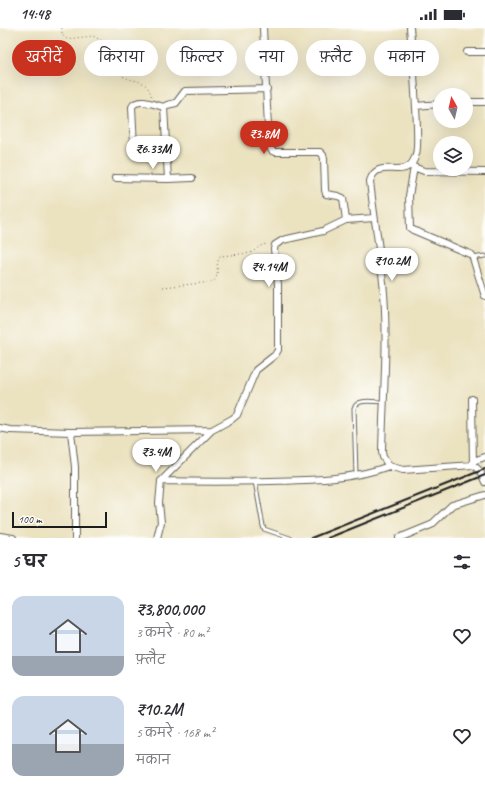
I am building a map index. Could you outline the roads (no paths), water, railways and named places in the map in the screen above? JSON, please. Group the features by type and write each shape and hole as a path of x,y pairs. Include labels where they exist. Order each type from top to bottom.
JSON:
{"street":[{"path":"263,28 269,146 272,151 280,153 320,152 324,159 326,194 343,198 346,220"},
{"path":"410,28 416,106 417,148 412,167 410,228 469,253 474,258 483,279 485,296"},
{"path":"467,52 485,52"},
{"path":"167,153 139,153 135,151 133,104 138,101 164,107 176,103 185,92 267,89"},
{"path":"473,102 485,102"},
{"path":"416,106 433,105"},
{"path":"164,107 168,179"},
{"path":"389,466 383,457 382,452 386,352 384,294 370,181 372,175 377,170 412,167 424,171 485,172"},
{"path":"115,178 192,178"},
{"path":"157,538 161,522 159,503 161,481 212,430 237,415 256,370 275,355 278,350 278,284 274,249 275,245 284,240 323,230 346,220 374,218"},
{"path":"472,399 473,463 480,471 485,482"},
{"path":"0,428 10,430 70,432 212,430"},
{"path":"70,432 75,467 75,538"},
{"path":"161,481 210,482 298,480 356,475 376,471 389,466 403,470 473,463 485,458"},
{"path":"399,538 430,525 452,506 485,495"},
{"path":"0,536 13,538"}],"lane":[{"path":"474,258 485,256"},
{"path":"356,475 354,408 356,404 360,402 383,402"},
{"path":"255,481 264,529 290,538"}],"railway":[{"path":"311,538 485,469"},
{"path":"328,538 485,475"}]}
